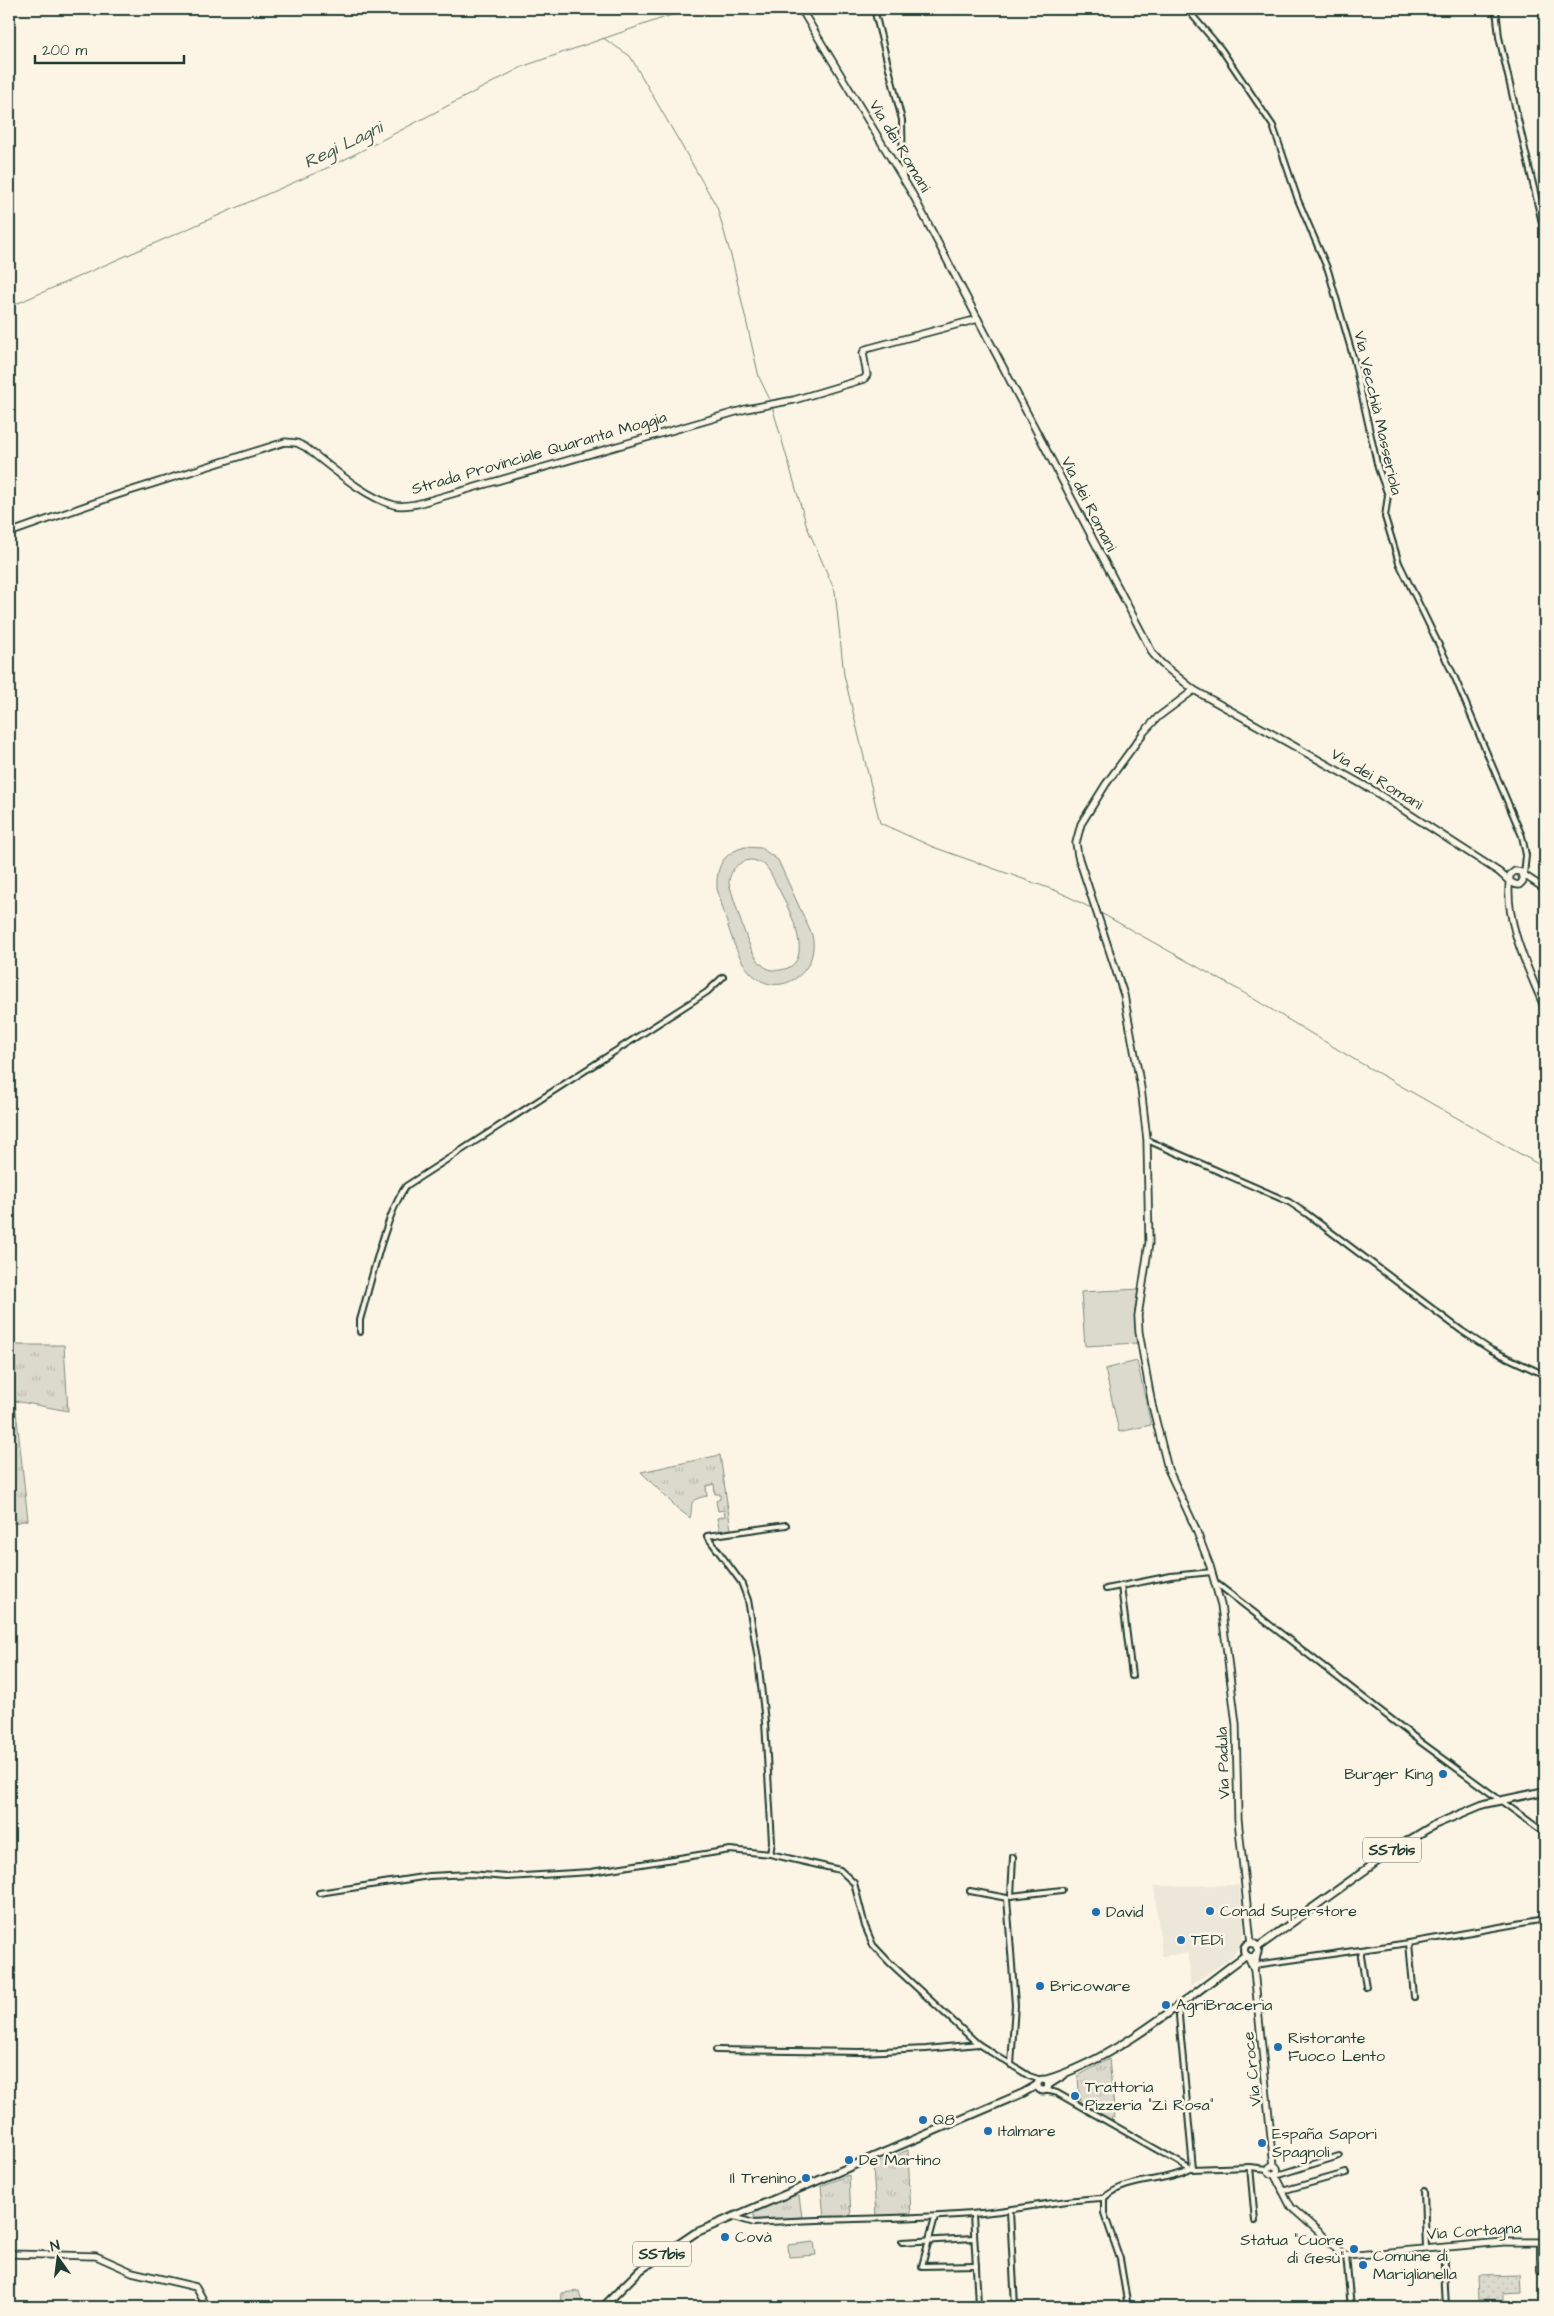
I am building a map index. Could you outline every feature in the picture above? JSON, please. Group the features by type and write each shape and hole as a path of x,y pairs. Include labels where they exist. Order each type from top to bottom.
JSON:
{"main road":[{"name":"Via dei Romani","path":"801,9 903,176 1144,640 1162,664 1194,690 1374,791 1510,881"},
{"name":"Strada Provinciale Quaranta Moggia","path":"9,533 118,495 284,442 297,443 305,447 371,495 384,502 402,506 418,504 746,409 781,403 865,379 867,374 863,353 875,345 978,319"},
{"name":"Via Padula","path":"1194,690 1158,717 1144,732 1081,824 1076,843 1091,898 1124,995 1141,1088 1147,1140 1149,1243 1138,1316 1139,1332 1144,1367 1168,1469 1184,1501 1212,1572 1221,1604 1236,1724 1238,1819 1255,1945"},
{"path":"1514,871 1509,877 1510,892 1508,904 1512,920 1545,1009"},
{"path":"1499,872 1519,871 1545,889"},
{"path":"1520,885 1524,875"},
{"path":"1510,881 1520,885"},
{"path":"1510,892 1520,885 1535,883"},
{"name":"SS7bis","path":"1255,1945 1415,1836 1457,1814 1499,1800 1545,1791"},
{"path":"1255,1945 1257,1955 1247,1956 1246,1946 1255,1945"},
{"name":"Via Croce","path":"1257,1955 1255,1968 1274,2166 1277,2170 1275,2175"},
{"name":"SS7bis","path":"603,2307 639,2271 695,2233 1066,2074 1108,2051 1247,1956"},
{"name":"Via Croce","path":"1247,1956 1255,1968"},
{"path":"1274,2166 1268,2169 1270,2173 1275,2175 1282,2191 1297,2214 1346,2256"},
{"name":"Via Cortagna","path":"1346,2256 1426,2248 1543,2241"},
{"path":"9,2254 101,2257 132,2272 196,2287 208,2307"}],"street":[{"path":"874,9 902,120 903,176"},
{"name":"Via Vecchià Masseriola","path":"1187,9 1221,49 1273,126 1298,200 1328,270 1354,360 1378,468 1388,495 1385,517 1399,563 1455,678 1522,836 1526,848 1524,875"},
{"path":"1496,9 1499,38 1545,236"},
{"path":"1514,871 1524,864"},
{"path":"360,1332 360,1320 384,1239 406,1186 707,992 723,977"},
{"path":"1147,1140 1289,1202 1476,1341 1545,1375"},
{"path":"770,1854 772,1842 765,1722 758,1659 748,1600 741,1582 721,1552 707,1536 786,1525"},
{"path":"1106,1589 1177,1575 1212,1572"},
{"path":"1216,1583 1422,1743 1545,1833"},
{"path":"1121,1586 1132,1676"},
{"path":"319,1892 429,1876 470,1874 507,1877 591,1872 643,1865 711,1851 730,1850 770,1854 840,1870 847,1875 857,1890 865,1926 873,1945 978,2044 1043,2085 1192,2169"},
{"path":"1011,2065 1016,2005 1009,1897 1013,1857"},
{"path":"970,1891 1009,1897 1062,1890"},
{"path":"1255,1968 1545,1919"},
{"path":"1409,1943 1414,1997"},
{"path":"1360,1950 1366,1987"},
{"path":"1178,2004 1192,2169"},
{"path":"716,2050 861,2052 978,2044"},
{"path":"1025,2092 1029,2076"},
{"path":"1275,2175 1338,2156"},
{"path":"1250,2167 1255,2221"},
{"path":"732,2216 754,2223 935,2217 1010,2211 1071,2200 1104,2198 1120,2188 1175,2177 1192,2169 1250,2167 1268,2169"},
{"path":"1282,2191 1346,2172"},
{"path":"1424,2192 1426,2248"},
{"path":"1104,2198 1104,2213 1120,2259 1128,2307"},
{"path":"1010,2211 1015,2307"},
{"path":"972,2214 978,2304"},
{"path":"935,2217 922,2266 976,2265"},
{"path":"902,2242 974,2238"},
{"path":"1543,2241 1540,2270 1545,2270"},
{"path":"1443,2247 1446,2307"},
{"path":"1346,2256 1351,2307"},
{"path":"721,2307 727,2307"}],"shaded area":[{"path":"1239,1885 1244,1929 1242,1943 1233,1956 1190,1986 1189,1953 1162,1956 1154,1886"}],"green space":[{"path":"745,847 761,848 778,860 812,935 813,949 810,961 794,979 784,983 772,984 761,981 750,972 739,955 730,933 717,889 717,881 722,862 737,850","holes":["748,860 764,864 770,872 789,911 799,942 798,955 793,965 780,970 770,970 764,967 757,959 745,934 729,884 731,874 739,864"]},
{"path":"1140,1289 1135,1315 1137,1343 1085,1346 1081,1292"},
{"path":"14,1345 64,1345 68,1411 15,1401"},
{"path":"1137,1361 1151,1425 1119,1432 1105,1369"},
{"path":"9,1400 15,1401 28,1520 9,1524"},
{"path":"720,1455 731,1530 720,1532 717,1518 725,1516 724,1510 718,1511 716,1501 720,1499 720,1494 715,1494 714,1484 706,1486 707,1496 693,1501 690,1518 677,1508 641,1472"},
{"path":"1109,2059 1115,2118 1112,2117 1110,2121 1080,2104 1078,2076"},
{"path":"908,2150 911,2216 876,2217 873,2165"},
{"path":"849,2175 851,2217 824,2218 821,2186"},
{"path":"796,2194 799,2196 802,2217 756,2221 754,2218 754,2212"},
{"path":"814,2242 816,2255 789,2257 788,2245"},
{"path":"1521,2275 1522,2292 1504,2293 1504,2301 1479,2300 1478,2276"},
{"path":"579,2291 583,2307 561,2307 562,2293"}],"waterway":[{"name":"Regi Lagni","path":"9,307 336,164 524,66 689,9"},
{"path":"603,38 630,56 717,207 733,263 759,377 771,402"},
{"path":"772,406 807,527 835,591 844,675 880,823 933,847 1057,891 1093,909"},
{"path":"1099,912 1239,990 1357,1061 1545,1168"}],"place":[{"name":"Burger King","path":"1443,1774"},
{"name":"Conad Superstore","path":"1210,1911"},
{"name":"David","path":"1096,1912"},
{"name":"TEDi","path":"1181,1940"},
{"name":"Bricoware","path":"1040,1986"},
{"name":"AgriBraceria","path":"1166,2005"},
{"name":"Ristorante Fuoco Lento","path":"1278,2047"},
{"name":"Trattoria Pizzeria \"Zì Rosa\"","path":"1075,2096"},
{"name":"Q8","path":"923,2120"},
{"name":"Italmare","path":"988,2131"},
{"name":"España Sapori Spagnoli","path":"1262,2143"},
{"name":"De Martino","path":"849,2160"},
{"name":"Il Trenino","path":"806,2178"},
{"name":"Covà","path":"725,2237"},
{"name":"Statua \"Cuore di Gesù\"","path":"1354,2249"},
{"name":"Comune di Mariglianella","path":"1363,2265"}]}
